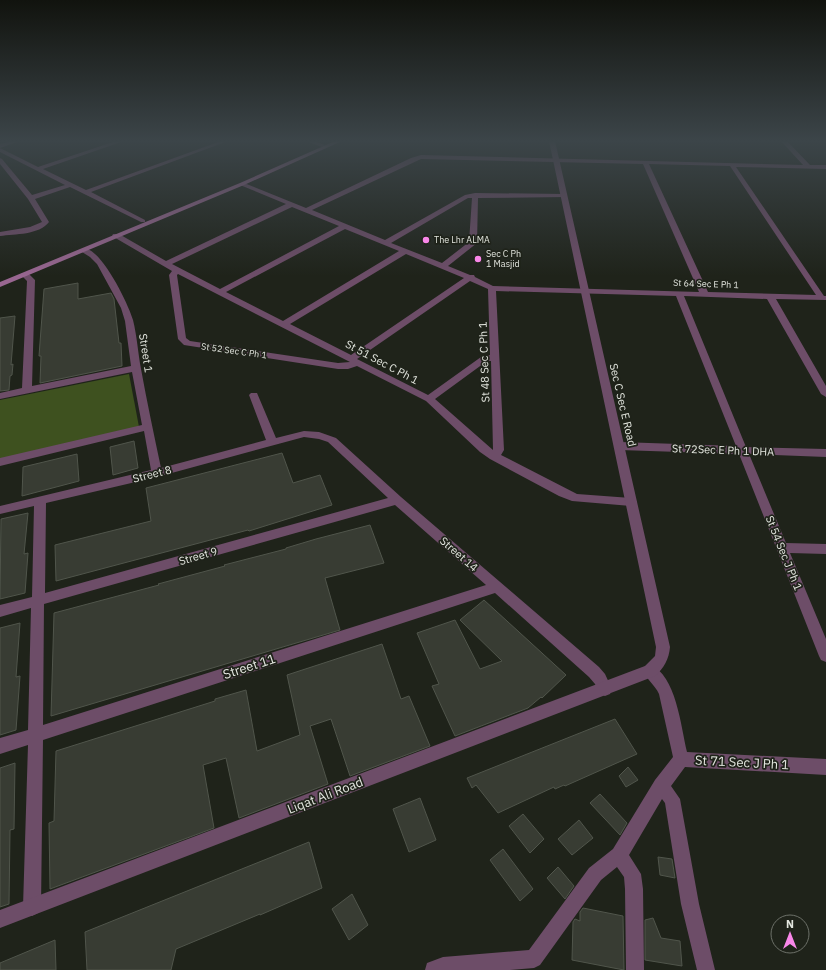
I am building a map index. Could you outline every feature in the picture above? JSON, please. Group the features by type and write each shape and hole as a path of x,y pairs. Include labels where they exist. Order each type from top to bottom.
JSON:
{"main road":[{"path":"0,281 224,186"},
{"path":"0,285 237,186"}],"street":[{"path":"0,234 35,228 44,224 45,220 21,186"},
{"path":"30,198 66,186"},
{"path":"73,186 143,220"},
{"path":"86,192 102,186"},
{"path":"248,186 471,277 492,288"},
{"path":"307,210 357,186"},
{"name":"Sec C Sec E Road","path":"562,186 663,647 663,657 650,672"},
{"path":"656,186 704,293"},
{"path":"746,186 824,298"},
{"path":"443,266 473,243 475,195"},
{"path":"385,243 466,196 564,196"},
{"path":"166,264 292,204"},
{"path":"220,292 345,226"},
{"name":"St 51 Sec C Ph 1","path":"116,236 177,270 429,399 484,449 563,494 576,498 631,502"},
{"name":"Street 1","path":"85,250 93,255 100,263 125,308 129,321 136,368 157,473"},
{"path":"284,324 404,251"},
{"name":"St 52 Sec C Ph 1","path":"177,270 174,271 173,275 182,339 187,343 338,366 348,366 354,361"},
{"path":"25,274 31,280 27,390"},
{"path":"354,361 471,277"},
{"name":"St 64 Sec E Ph 1","path":"492,288 704,293 824,298"},
{"name":"St 48 Sec C Ph 1","path":"492,288 499,450 494,456"},
{"name":"St 54 Sec J Ph 1","path":"679,293 825,652"},
{"path":"770,296 826,394"},
{"path":"429,399 484,359 496,357"},
{"path":"0,396 136,368"},
{"path":"254,395 272,442"},
{"path":"0,462 148,427"},
{"name":"Street 8","path":"0,510 157,473 304,434"},
{"name":"Street 14","path":"304,434 316,434 325,436 332,440 397,500 594,672 600,679 605,689"},
{"name":"St 72Sec E Ph 1 DHA","path":"620,446 826,453"},
{"path":"32,907 40,500"},
{"name":"Street 9","path":"0,611 397,500"},
{"path":"782,548 826,550"},
{"name":"Street 11","path":"0,746 497,587"},
{"name":"Liqat Ali Road","path":"0,919 650,672"},
{"name":"St 71 Sec J Ph 1","path":"650,672 662,684 666,694 681,758 826,767"},
{"path":"434,970 443,966 534,959 595,874 619,856 661,786 681,758"},
{"path":"661,786 672,799 690,904 706,970"},
{"path":"619,856 632,874 634,889 635,970"}],"green space":[{"path":"129,374 139,427 0,459 0,400"}],"building":[{"path":"78,283 78,299 111,293 114,299 119,343 121,343 122,366 40,383 41,356 39,356 44,289"},
{"path":"15,316 11,365 13,364 9,390 0,391 0,318"},
{"path":"134,441 138,468 113,475 110,447"},
{"path":"282,453 293,483 320,475 332,505 249,531 248,530 56,581 55,545 151,521 146,488"},
{"path":"77,454 79,481 22,496 23,467"},
{"path":"28,513 24,554 28,553 25,593 0,599 1,519"},
{"path":"370,525 384,563 325,578 340,630 51,716 54,613"},
{"path":"484,600 566,675 542,698 541,697 528,708 455,736 432,686 439,684 417,633 455,620 480,669 502,661 460,620"},
{"path":"20,623 16,677 20,676 16,730 0,735 0,628"},
{"path":"382,644 401,699 409,696 430,746 350,776 331,719 310,726 328,784 239,818 226,758 203,765 214,828 50,889 49,823 54,821 56,751 246,690 257,751 300,735 287,675"},
{"path":"615,719 637,754 565,786 564,785 555,789 554,787 498,813 476,785 472,788 467,778"},
{"path":"15,763 14,829 10,830 9,904 0,907 0,768"},
{"path":"628,767 638,780 626,787 619,776"},
{"path":"600,794 627,823 620,835 590,803"},
{"path":"420,798 436,840 409,852 393,809"},
{"path":"523,814 544,839 530,853 509,826"},
{"path":"579,820 593,838 572,855 558,839"},
{"path":"309,842 322,888 176,949 171,970 87,970 85,932"},
{"path":"503,849 533,889 520,901 490,860"},
{"path":"658,857 672,859 675,878 660,875"},
{"path":"558,867 574,886 565,899 547,878"},
{"path":"352,894 368,925 349,940 332,909"},
{"path":"583,908 623,916 624,970 572,960 573,922 575,919 580,921 580,912"},
{"path":"653,918 661,938 680,941 682,966 645,960 645,920"},
{"path":"55,940 56,970 0,970 0,963"}],"place":[{"name":"The Lhr ALMA","path":"426,240"},
{"name":"Sec C Ph 1 Masjid","path":"478,259"}]}
